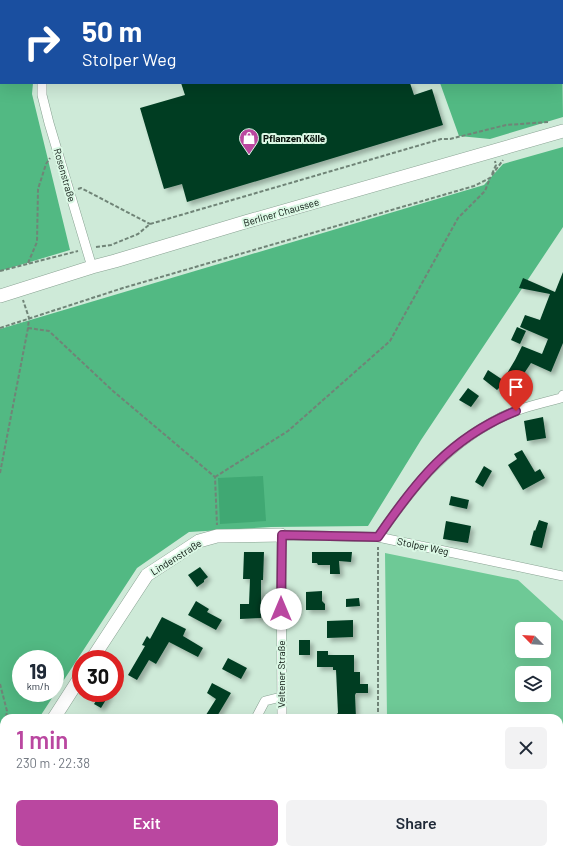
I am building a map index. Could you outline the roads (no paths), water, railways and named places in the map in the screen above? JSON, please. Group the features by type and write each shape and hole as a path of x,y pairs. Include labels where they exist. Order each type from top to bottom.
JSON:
{"main road":[{"name":"Berliner Chaussee","path":"0,296 244,222 500,154 559,126"},
{"name":"Lindenstraße","path":"98,650 147,575 199,541 217,536 282,535"},
{"path":"57,714 72,690"}],"street":[{"name":"Rosenstraße","path":"42,84 42,95 57,150 92,267"},
{"path":"378,537 403,501 429,470 464,439 495,420 526,407 562,397"},
{"name":"Stolper Weg","path":"282,535 378,537 563,576"},
{"name":"Veltener Straße","path":"282,535 282,714"},
{"path":"258,714 265,701 281,697"}],"place":[{"name":"Pflanzen Kölle","path":"249,155"}]}
